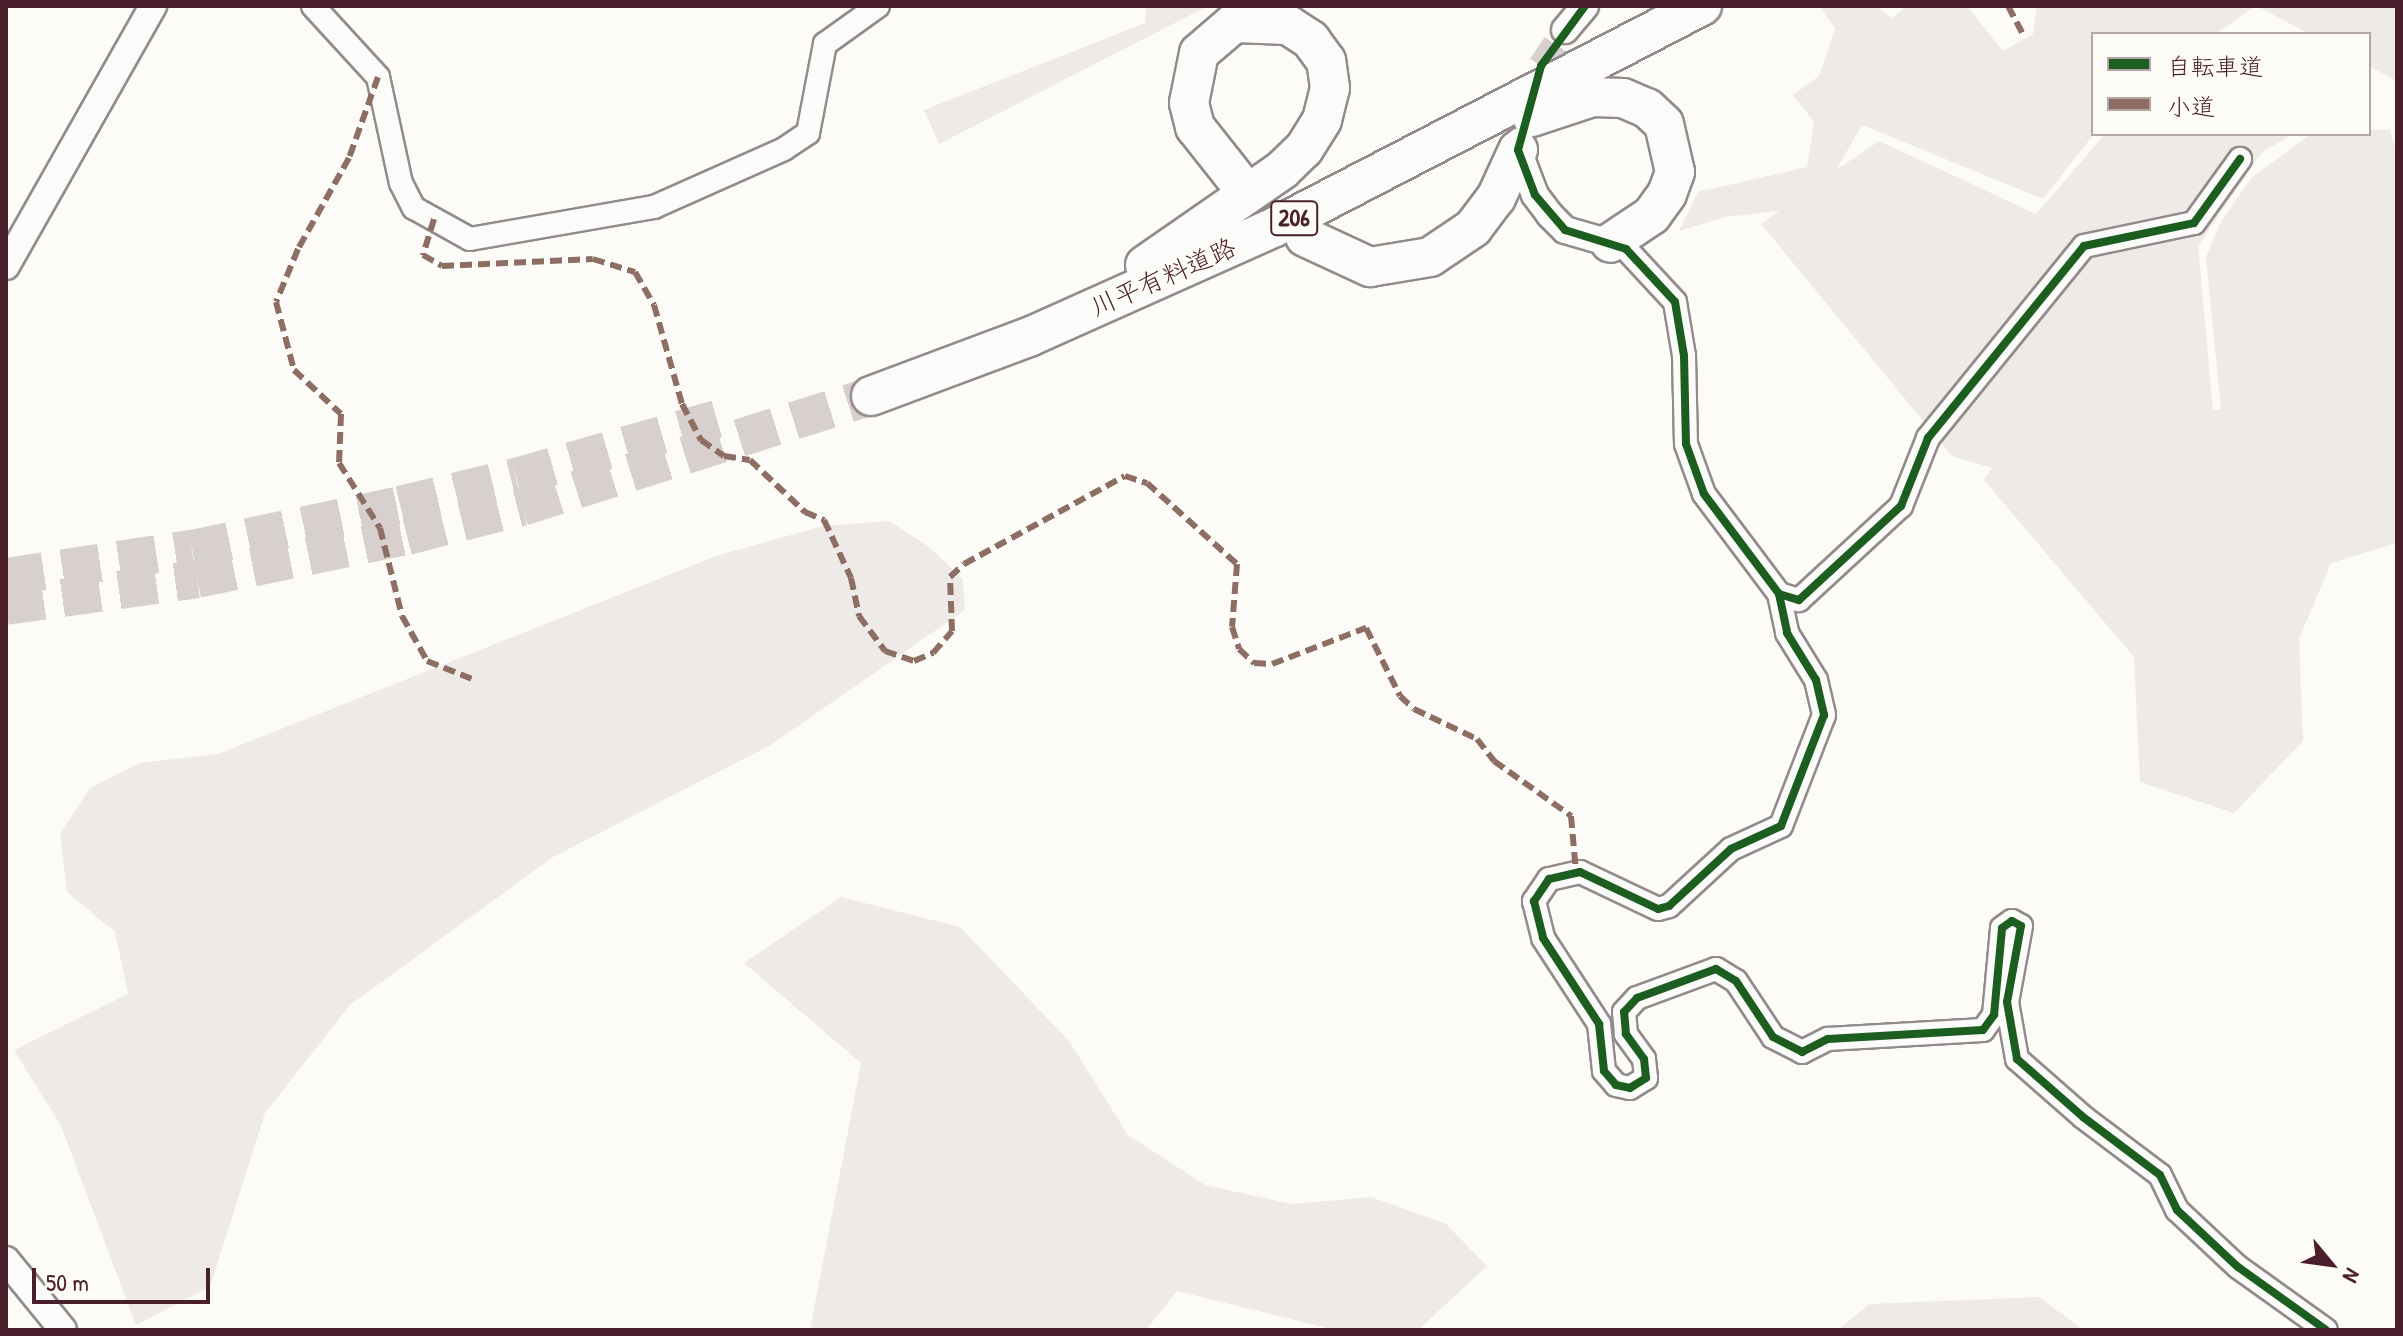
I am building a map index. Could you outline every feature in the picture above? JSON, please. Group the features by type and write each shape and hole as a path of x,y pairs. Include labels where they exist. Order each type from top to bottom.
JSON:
{"highway":[{"name":"川平有料道路","path":"1673,6 1367,164 1136,271 868,386 1029,337 1290,232 1702,6"},
{"path":"1136,271 1244,201 1304,149 1316,130 1330,88 1326,61 1311,40 1288,25 1234,23 1199,53 1189,103 1195,127 1236,179"},
{"path":"1290,232 1553,107 1592,97 1623,98 1647,108 1664,124 1675,172 1652,215 1610,243"},
{"path":"1290,232 1370,267 1430,257 1473,228 1496,198 1520,142"}],"street":[{"path":"6,266 153,6"},
{"path":"313,6 378,77 401,183 414,208 470,239 654,207 784,149 808,133 825,44 878,6"},
{"path":"1565,30 1585,6"},
{"path":"1520,142 1535,195 1550,215 1565,230 1626,249 1675,302 1684,356 1686,444 1699,481 1779,594 1787,633 1816,680 1824,715 1781,826 1731,849 1669,906 1658,909 1580,872 1549,879 1534,901 1543,938 1599,1024 1604,1071 1616,1085 1630,1088 1646,1078 1644,1059 1626,1034 1624,1012 1637,998 1716,969 1736,981 1773,1037 1802,1052 1828,1039 1983,1030 1994,1015 2002,928 2012,921 2021,926 2007,1002 2017,1059 2160,1175 2177,1210 2238,1267 2326,1330"},
{"path":"1779,594 1799,600 1901,506 1928,438 2084,246 2194,223 2240,159"},
{"path":"6,1260 63,1330"}],"shaded area":[{"path":"1146,6 1208,6 939,144 924,110 1145,23"},
{"path":"1820,6 1876,6 1891,18 1907,6 1967,6 2003,51 2033,34 2037,6 2256,6 2218,32 2091,32 2092,136 2043,199 1862,125 1836,170 1879,141 2036,214 2103,136 2290,136 2262,152 2198,246 2213,410 2221,409 2206,257 2219,225 2252,177 2308,136 2371,136 2371,130 2390,129 2397,157 2397,543 2331,563 2299,639 2303,741 2234,813 2140,782 2134,657 1984,480 1992,468 1952,456 1761,224 1779,211 1726,217 1679,231 1698,192 1807,167 1814,122 1793,95 1819,76 1835,29"},
{"path":"2257,6 2397,6 2397,81 2371,67 2371,32 2305,32"},
{"path":"889,521 928,546 963,579 965,610 769,746 553,857 350,1005 265,1113 210,1287 136,1325 61,1126 14,1050 128,994 115,932 67,892 60,834 90,788 140,763 218,754 716,556 823,526"},
{"path":"841,897 960,927 1069,1041 1128,1135 1205,1185 1292,1204 1371,1197 1446,1224 1487,1266 1418,1330 1335,1330 1177,1291 1146,1330 810,1330 861,1063 744,963"},
{"path":"2039,1297 2083,1330 1838,1330 1869,1304"}],"tunnel":[{"path":"1529,101 1541,66 1565,30"},
{"path":"6,606 197,579 407,536 522,507 871,396"},
{"path":"6,577 192,549 400,505 516,477 717,419"}],"marked path":[{"path":"2008,6 2023,34"},
{"path":"378,77 349,158 298,249 276,302 294,370 341,414 339,463 380,528 402,616 427,661 472,679"},
{"path":"434,219 423,255 442,266 593,259 635,272 654,305 682,404 701,440 724,456 750,460 805,512 824,520 851,578 859,616 885,651 914,661 933,653 952,631 950,577 964,564 1125,476 1147,483 1237,564 1232,627 1239,649 1254,663 1272,664 1366,628 1400,696 1414,709 1477,739 1494,761 1571,816 1576,872"}],"cycle path":[{"path":"1585,6 1541,66 1518,150 1535,195 1565,230 1626,249 1675,302 1684,356 1686,444 1704,494 1779,594 1799,600 1901,506 1928,438 2084,246 2194,223 2240,159"},
{"path":"1779,594 1787,633 1816,680 1824,715 1781,826 1731,849 1669,906 1658,909 1580,872 1549,879 1534,901 1543,938 1599,1024 1604,1071 1616,1085 1630,1088 1646,1078 1644,1059 1626,1034 1624,1012 1637,998 1716,969 1736,981 1773,1037 1802,1052 1828,1039 1983,1030 1994,1015 2002,928 2012,921 2021,926 2007,1002 2017,1059 2083,1117 2160,1175 2177,1210 2238,1267 2326,1330"}]}
